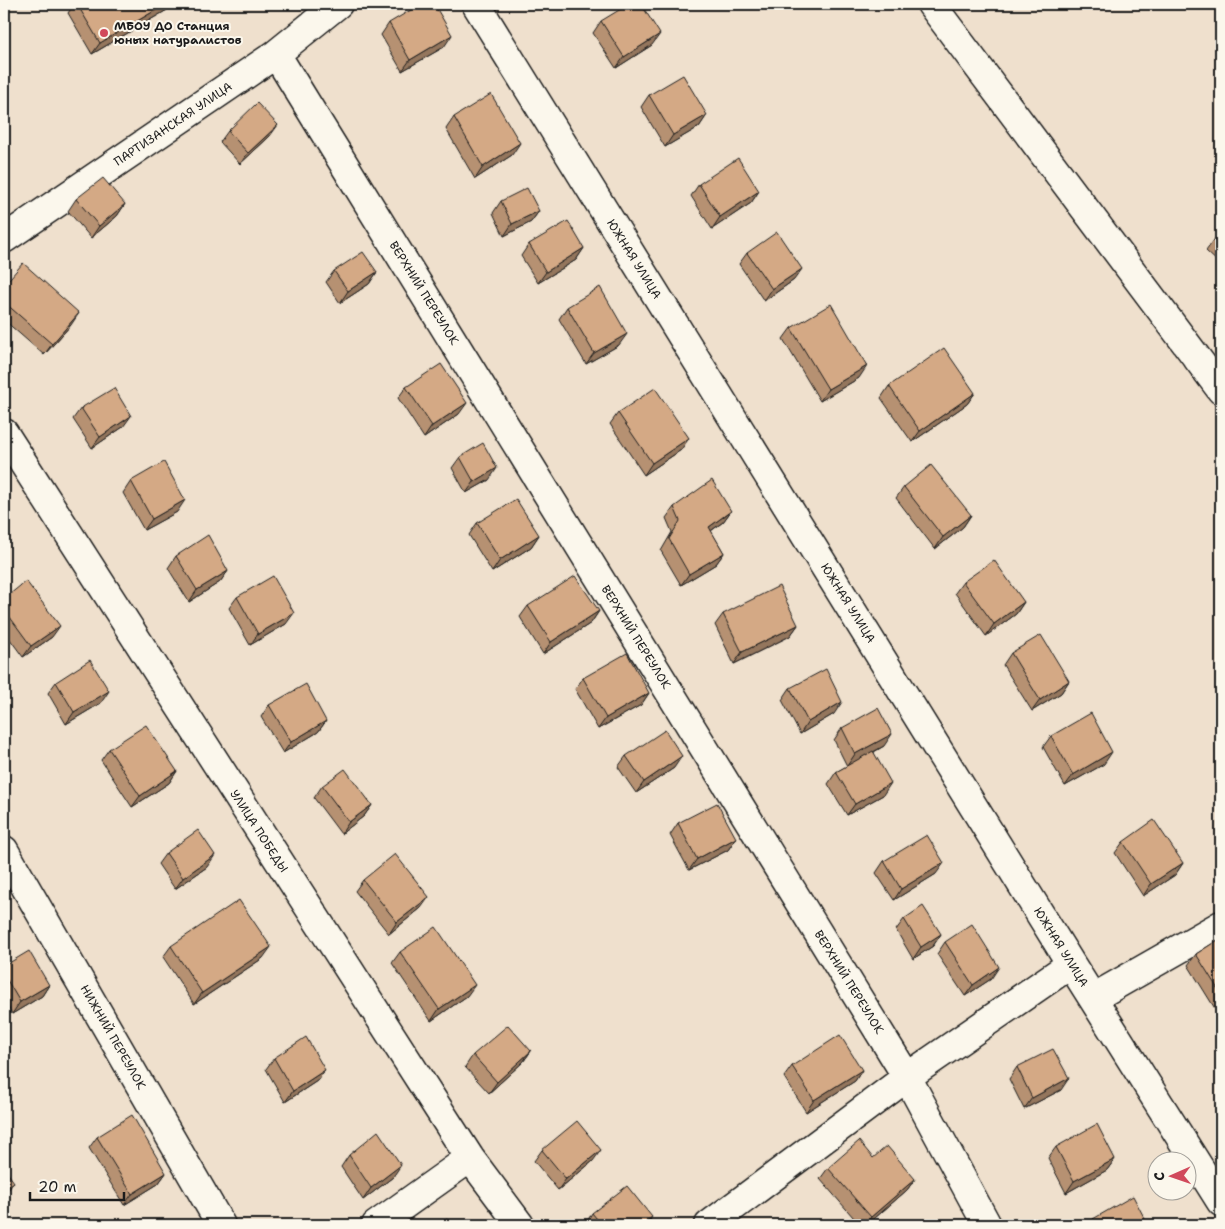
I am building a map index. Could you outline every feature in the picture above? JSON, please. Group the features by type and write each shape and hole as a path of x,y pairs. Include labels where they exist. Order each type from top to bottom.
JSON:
{"street":[{"name":"ПАРТИЗАНСКАЯ УЛИЦА","path":"4,240 276,54 338,4"},
{"name":"ЮЖНАЯ УЛИЦА","path":"476,4 1071,964 1221,1202"},
{"path":"931,4 1221,390"},
{"name":"ВЕРХНИЙ ПЕРЕУЛОК","path":"276,54 908,1077 987,1225"},
{"name":"УЛИЦА ПОБЕДЫ","path":"4,433 470,1158 520,1225"},
{"name":"НИЖНИЙ ПЕРЕУЛОК","path":"4,850 221,1225"},
{"path":"1093,998 1221,925"},
{"path":"709,1225 908,1077 1071,964"},
{"path":"376,1225 470,1158"}],"building":[{"name":"МБОУ ДО Станция юных натуралистов","path":"77,4 166,4 100,43"},
{"path":"421,4 434,4 452,35 410,60 389,23"},
{"path":"629,4 641,4 660,34 624,57 601,21"},
{"path":"683,75 707,115 673,135 649,95"},
{"path":"491,94 520,143 483,167 454,117"},
{"path":"257,103 278,125 248,153 228,131"},
{"path":"738,158 759,191 720,217 699,184"},
{"path":"103,178 125,204 99,226 76,199"},
{"path":"527,188 539,211 512,224 501,201"},
{"path":"568,221 584,248 546,272 529,244"},
{"path":"777,232 802,269 772,289 747,253"},
{"path":"1221,232 1221,246 1214,240"},
{"path":"363,252 377,272 348,291 334,271"},
{"path":"23,263 79,313 52,344 4,302 4,285"},
{"path":"600,287 627,334 594,353 567,307"},
{"path":"831,304 867,366 828,389 791,328"},
{"path":"944,348 975,393 920,431 889,386"},
{"path":"441,364 467,403 432,426 406,387"},
{"path":"114,388 131,416 100,437 81,408"},
{"path":"655,388 689,438 652,463 618,413"},
{"path":"483,443 497,468 474,482 460,457"},
{"path":"164,462 185,500 152,519 131,481"},
{"path":"931,465 971,515 943,537 904,487"},
{"path":"712,480 731,511 709,527 724,553 689,574 669,539 680,521 674,507"},
{"path":"516,499 539,535 500,560 477,523"},
{"path":"208,535 228,571 197,590 176,556"},
{"path":"994,560 1024,602 994,624 963,582"},
{"path":"273,576 294,613 258,634 237,597"},
{"path":"575,576 599,611 551,642 528,606"},
{"path":"26,581 60,626 31,646 4,609 4,599"},
{"path":"779,586 798,625 742,652 723,614"},
{"path":"1041,635 1069,681 1040,700 1011,653"},
{"path":"627,653 649,693 606,718 583,678"},
{"path":"90,660 109,691 74,712 56,682"},
{"path":"826,669 842,702 808,722 790,688"},
{"path":"306,684 326,721 291,742 269,705"},
{"path":"878,708 892,734 855,754 842,728"},
{"path":"1091,713 1112,752 1073,775 1051,736"},
{"path":"146,725 177,771 140,796 109,749"},
{"path":"665,730 682,756 644,782 626,756"},
{"path":"873,751 891,783 855,804 836,772"},
{"path":"345,769 372,805 349,822 322,786"},
{"path":"717,803 736,838 697,859 678,823"},
{"path":"1154,820 1183,863 1151,884 1123,842"},
{"path":"198,830 215,855 183,878 166,853"},
{"path":"927,835 944,863 901,889 884,861"},
{"path":"395,854 429,897 397,922 363,880"},
{"path":"239,900 271,947 202,993 171,946"},
{"path":"923,906 941,934 921,947 904,919"},
{"path":"972,924 999,967 973,985 945,942"},
{"path":"436,927 475,985 439,1009 400,952"},
{"path":"1221,938 1221,994 1196,954"},
{"path":"29,951 49,985 20,1002 4,975 4,966"},
{"path":"508,1025 531,1051 497,1082 473,1055"},
{"path":"840,1035 862,1070 814,1100 792,1066"},
{"path":"306,1037 325,1070 293,1091 274,1058"},
{"path":"1053,1049 1069,1078 1032,1098 1017,1067"},
{"path":"132,1115 166,1173 132,1194 97,1137"},
{"path":"577,1121 601,1150 566,1179 542,1150"},
{"path":"1097,1124 1115,1159 1074,1181 1056,1147"},
{"path":"378,1131 401,1165 371,1188 349,1155"},
{"path":"859,1141 873,1158 887,1146 915,1179 871,1217 828,1168"},
{"path":"4,1168 14,1182 4,1189"},
{"path":"627,1186 652,1217 642,1225 602,1225 592,1213"},
{"path":"1133,1196 1148,1225 1096,1225 1093,1219"},
{"path":"447,1219 452,1225 438,1225"}],"place":[{"name":"МБОУ ДО Станция юных натуралистов","path":"104,33"}]}
